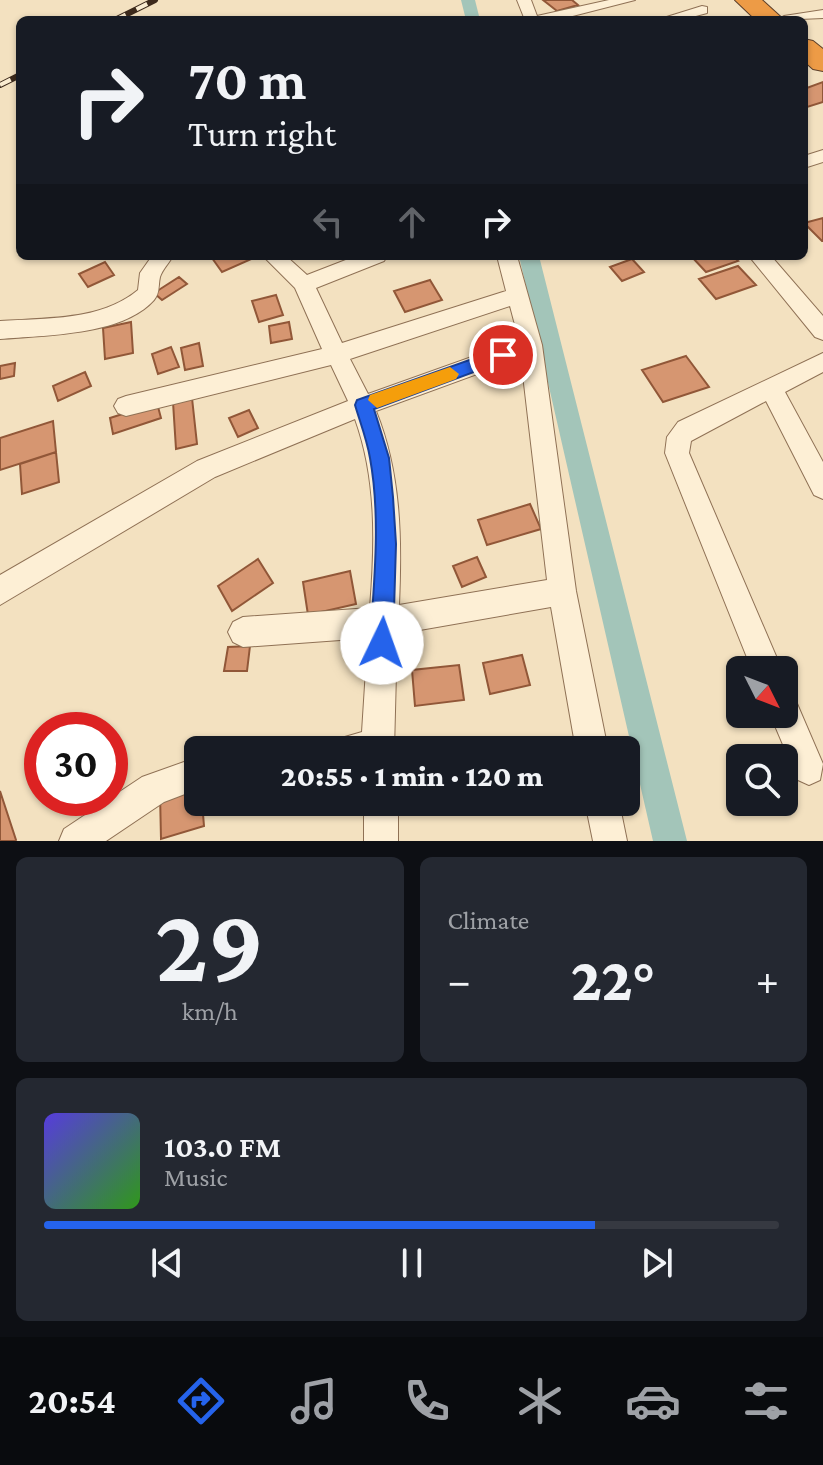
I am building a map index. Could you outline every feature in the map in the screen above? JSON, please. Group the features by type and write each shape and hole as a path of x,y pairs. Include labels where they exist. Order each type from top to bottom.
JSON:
{"highway":[{"path":"747,0 766,16"}],"street":[{"path":"585,15 628,0"},
{"path":"673,16 696,5"},
{"path":"281,260 304,284 364,405 380,458 384,497 383,622 370,736"},
{"path":"304,284 367,260"},
{"path":"508,260 531,345 562,591 589,736"},
{"path":"762,260 823,331"},
{"path":"0,330 61,324 125,311 148,293 150,262"},
{"path":"126,406 337,354 520,295"},
{"path":"0,591 206,469 364,405 531,345"},
{"path":"761,656 677,453 676,444 687,429 823,362"},
{"path":"770,387 823,487"},
{"path":"243,632 383,622 562,591"},
{"path":"792,728 809,769"},
{"path":"76,841 154,789 184,778"},
{"path":"381,816 381,841"},
{"path":"605,816 610,841"}],"building":[{"path":"543,0 572,0 578,5 557,11"},
{"path":"823,82 823,102 808,107 808,88"},
{"path":"823,218 823,241 808,227 808,222"},
{"path":"213,260 249,260 222,272"},
{"path":"633,260 644,272 622,281 610,267"},
{"path":"695,260 738,261 706,272"},
{"path":"105,262 114,275 88,287 79,274"},
{"path":"738,266 756,285 716,299 699,279"},
{"path":"179,277 187,284 162,300 154,293"},
{"path":"430,280 442,300 405,312 394,291"},
{"path":"276,295 283,315 259,322 252,301"},
{"path":"131,322 133,353 105,359 103,328"},
{"path":"289,322 292,339 271,343 269,326"},
{"path":"199,343 203,366 185,370 181,348"},
{"path":"171,347 179,367 158,374 152,354"},
{"path":"686,356 709,387 663,402 642,370"},
{"path":"15,363 14,376 0,379 0,366"},
{"path":"85,372 91,386 58,401 53,386"},
{"path":"192,398 197,444 176,449 173,402"},
{"path":"157,403 161,418 113,434 110,418"},
{"path":"249,410 258,428 238,437 229,418"},
{"path":"53,421 56,452 0,470 0,438"},
{"path":"56,452 59,482 22,494 20,464"},
{"path":"530,504 541,529 487,545 478,520"},
{"path":"477,557 486,577 462,587 453,566"},
{"path":"258,559 273,583 232,611 218,586"},
{"path":"350,571 356,604 308,615 303,582"},
{"path":"250,646 247,671 224,671 228,647"},
{"path":"522,655 530,685 490,694 483,663"},
{"path":"459,665 464,700 415,706 412,670"},
{"path":"184,785 184,816 203,816 204,826 161,839 160,793"},
{"path":"0,791 16,840 15,841 0,841"}],"waterway":[{"path":"468,0 472,16"},
{"path":"530,260 670,841"}],"railway":[{"path":"123,16 155,0"},
{"path":"0,85 16,77"}],"slow traffic":[{"path":"377,400 450,374"}],"route":[{"path":"382,643 386,544 384,497 380,458 364,405 503,355"}]}
